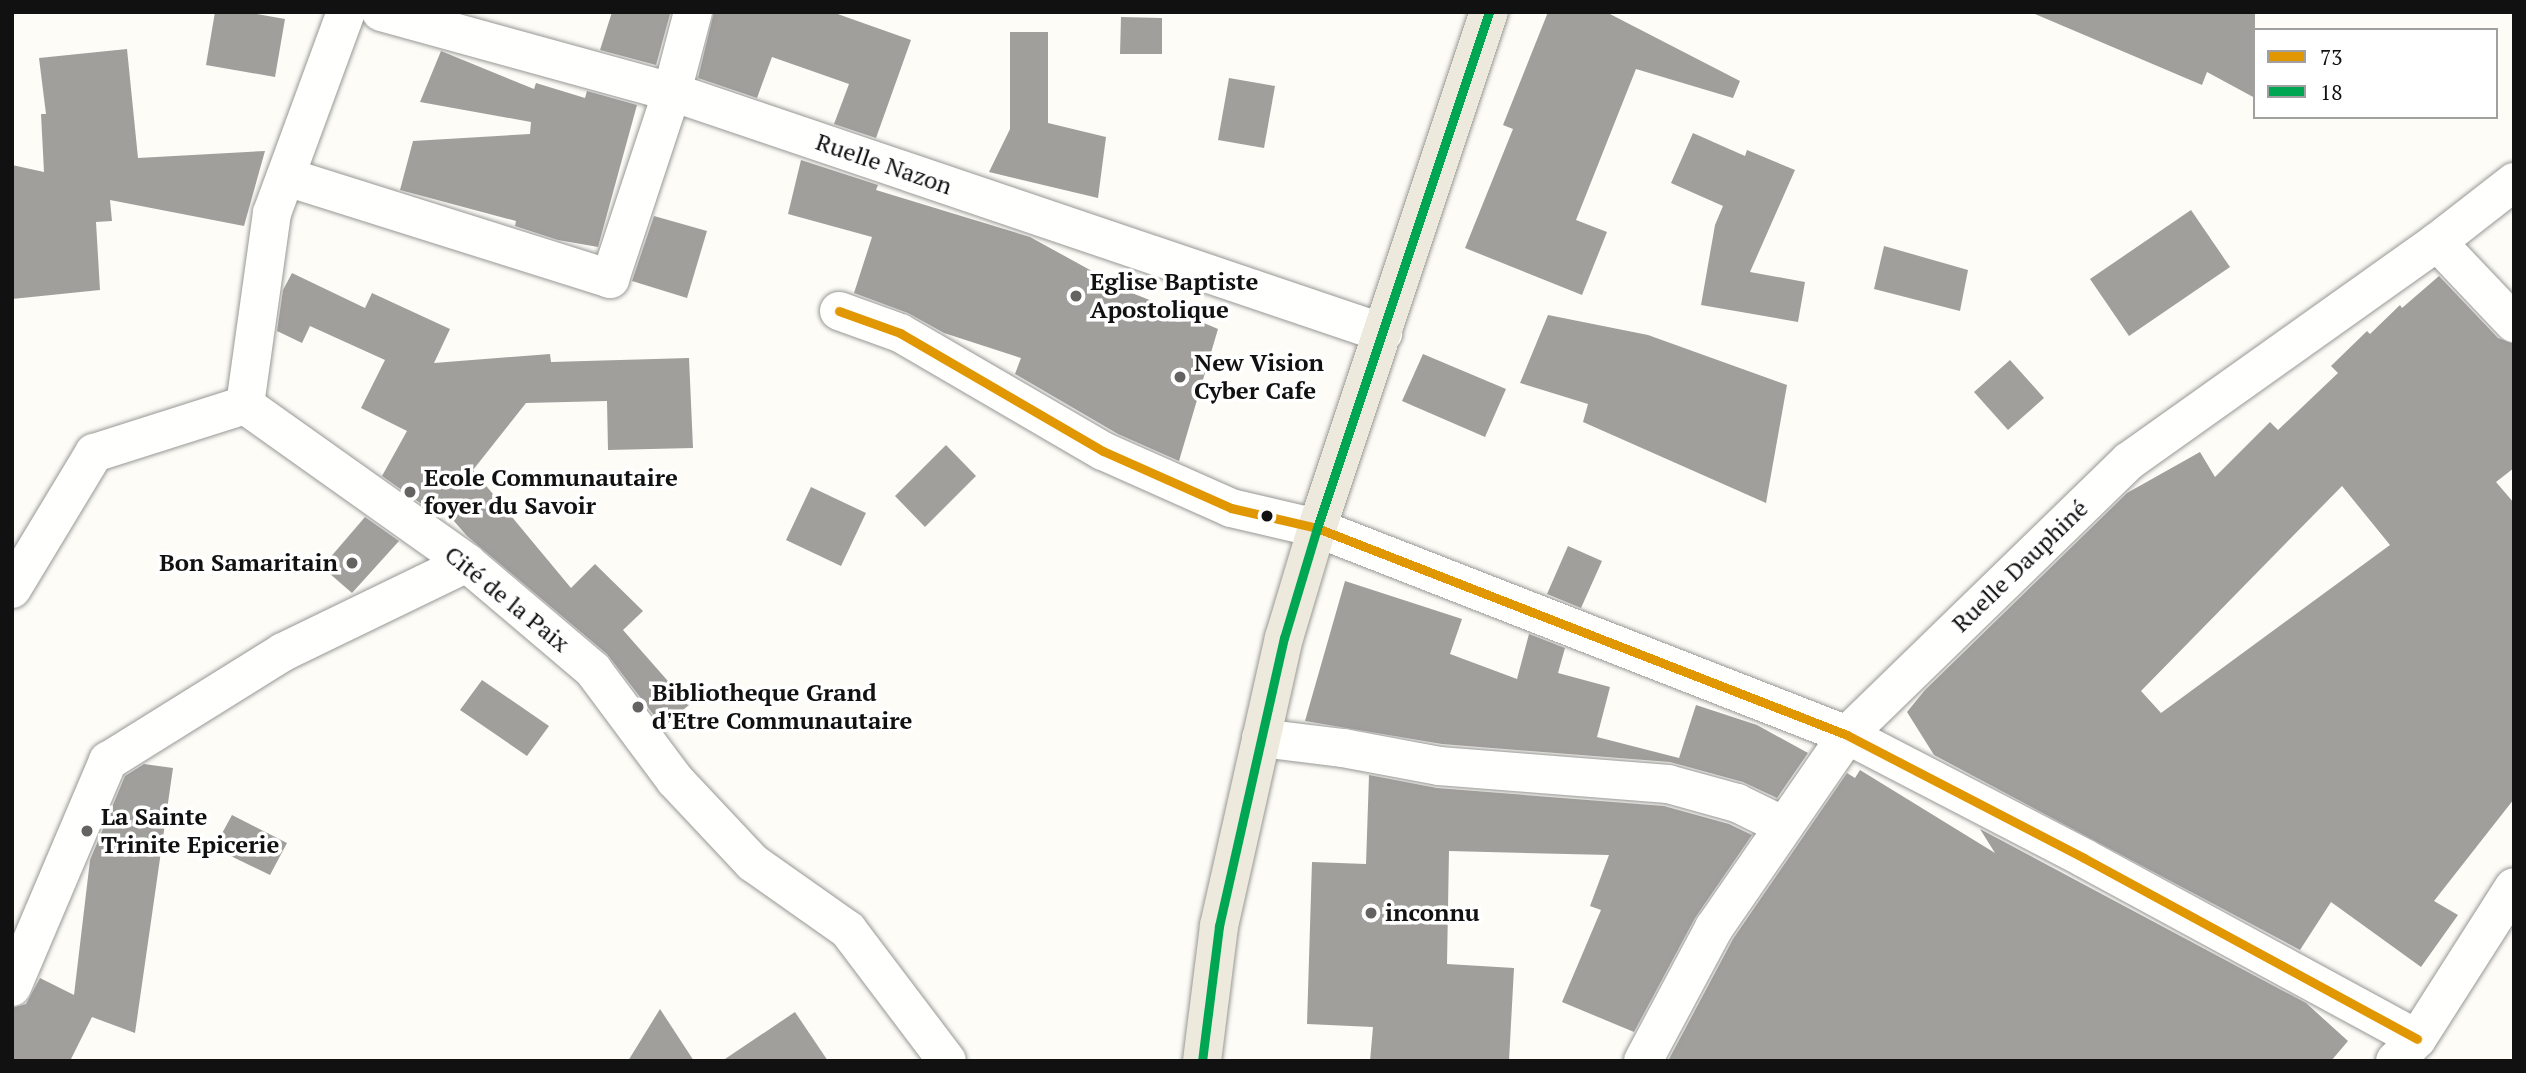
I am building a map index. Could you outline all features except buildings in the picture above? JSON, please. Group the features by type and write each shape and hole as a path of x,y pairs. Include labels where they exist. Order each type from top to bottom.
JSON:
{"main road":[{"path":"1202,1061 1219,926 1284,638 1317,528 1489,12"}],"street":[{"path":"12,589 94,453 245,405 272,213 346,12"},
{"name":"Ruelle Nazon","path":"381,12 672,92 1383,333"},
{"path":"287,177 610,279 672,92 693,12"},
{"name":"Ruelle Dauphiné","path":"1643,1061 1714,928 1847,735 2129,461 2437,242 2514,182"},
{"path":"2437,242 2514,323"},
{"path":"839,310 900,333 1103,451 1231,508 1317,528 1847,735 2084,858 2406,1050 2514,887"},
{"name":"Cité de la Paix","path":"245,405 467,563 593,670 675,780 752,863 848,930 947,1061"},
{"path":"12,987 108,761 282,652 467,563"},
{"path":"1261,738 1343,748 1439,766 1601,776 1668,784 1737,803 1784,826"}],"transit line":[{"name":"18","path":"1202,1061 1219,926 1284,638 1317,528 1489,12"},
{"name":"73","path":"839,311 900,333 1103,451 1231,508 1317,528 1847,735 2084,858 2417,1039"}],"place":[{"name":"Eglise Baptiste Apostolique","path":"1076,296"},
{"name":"New Vision Cyber Cafe","path":"1180,377"},
{"name":"Ecole Communautaire foyer du Savoir","path":"410,492"},
{"name":"Bon Samaritain","path":"352,563"},
{"name":"Bibliotheque Grand d'Etre Communautaire","path":"638,707"},
{"name":"La Sainte Trinite Epicerie","path":"87,831"},
{"name":"inconnu","path":"1371,913"}]}
